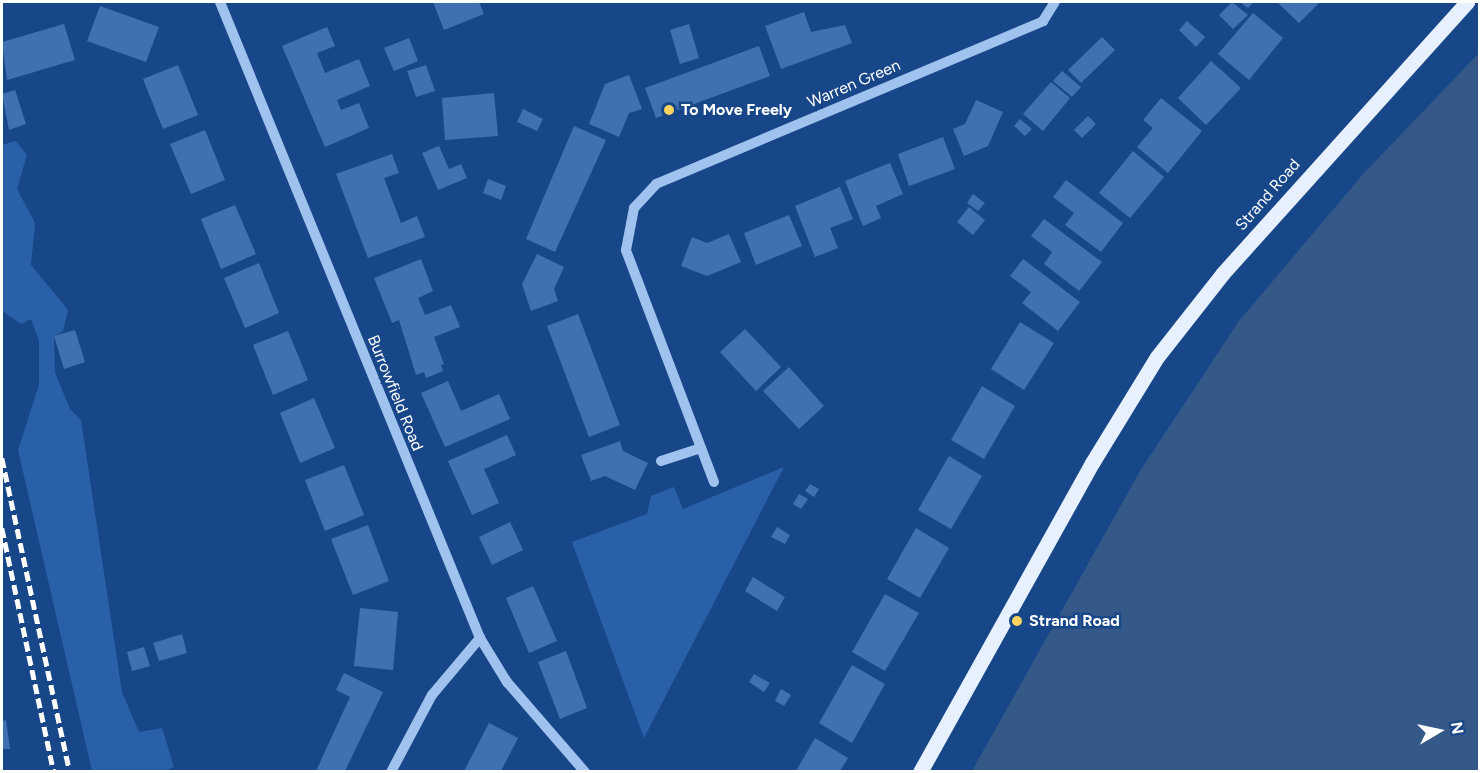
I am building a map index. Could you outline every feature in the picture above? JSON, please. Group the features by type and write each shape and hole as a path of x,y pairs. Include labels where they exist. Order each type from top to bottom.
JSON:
{"main road":[{"name":"Strand Road","path":"920,771 1092,463 1157,357 1223,273 1462,3"}],"street":[{"name":"Burrowfield Road","path":"220,2 480,638 507,682 585,771"},
{"name":"Warren Green","path":"714,482 626,250 634,208 656,184 1042,21 1055,2"},
{"path":"661,461 701,448"},
{"path":"392,771 432,695 480,638"}],"shaded area":[{"path":"1479,53 1479,771 972,771 1140,471 1239,321 1364,173"},
{"path":"16,141 27,155 17,189 35,223 31,265 68,310 63,331 54,337 55,373 70,409 81,420 122,692 139,732 162,728 174,767 164,771 92,771 18,450 39,385 39,341 31,319 21,324 2,311 2,145"},
{"path":"784,467 644,738 572,542 647,514 651,496 674,487 683,509"}],"building":[{"path":"433,2 479,2 484,14 444,30"},
{"path":"1232,2 1248,15 1233,29 1219,15"},
{"path":"1240,2 1254,2 1248,8"},
{"path":"1277,2 1320,2 1299,23"},
{"path":"100,6 159,27 146,62 87,41"},
{"path":"804,12 811,32 845,25 852,43 781,69 765,26"},
{"path":"1253,13 1283,38 1249,80 1218,54"},
{"path":"1187,21 1205,37 1196,47 1179,30"},
{"path":"64,24 75,60 7,80 2,42"},
{"path":"689,24 699,58 680,64 670,30"},
{"path":"327,27 335,46 317,53 325,73 359,59 370,86 337,100 341,110 359,103 369,128 325,147 282,46"},
{"path":"1102,37 1115,50 1081,83 1068,70"},
{"path":"409,38 418,61 394,71 384,48"},
{"path":"759,46 770,76 656,118 645,88"},
{"path":"1211,61 1241,88 1206,125 1178,98"},
{"path":"178,65 198,115 163,129 143,79"},
{"path":"426,65 435,91 416,97 407,71"},
{"path":"1062,71 1081,87 1072,97 1053,81"},
{"path":"629,75 642,109 629,113 619,137 589,124 605,84"},
{"path":"1051,82 1070,98 1043,131 1023,114"},
{"path":"15,90 26,124 9,130 2,94"},
{"path":"494,93 498,136 445,140 442,98"},
{"path":"1161,98 1202,131 1168,173 1137,147 1153,128 1143,120"},
{"path":"976,100 1003,112 988,146 964,156 953,129 965,124"},
{"path":"523,109 543,119 537,131 517,122"},
{"path":"1088,116 1096,124 1082,138 1074,130"},
{"path":"1020,119 1032,129 1025,136 1014,126"},
{"path":"574,126 606,140 555,252 526,239"},
{"path":"205,130 225,180 191,194 170,144"},
{"path":"943,137 955,169 909,186 898,154"},
{"path":"439,146 449,169 461,164 467,178 438,190 422,153"},
{"path":"1133,151 1164,177 1130,218 1099,193"},
{"path":"392,154 399,173 384,178 401,223 417,216 425,237 368,258 336,174"},
{"path":"890,163 903,194 876,206 881,218 863,226 845,181"},
{"path":"488,179 506,186 501,200 483,193"},
{"path":"1066,180 1123,223 1101,252 1065,225 1074,213 1053,197"},
{"path":"840,187 853,219 830,228 838,248 815,257 795,206"},
{"path":"973,194 985,203 978,211 967,203"},
{"path":"235,205 256,254 221,269 201,219"},
{"path":"969,207 985,220 973,235 957,222"},
{"path":"789,215 802,246 756,265 744,233"},
{"path":"1044,219 1102,262 1079,291 1044,264 1052,252 1031,236"},
{"path":"729,234 741,262 707,276 681,266 692,237 707,243"},
{"path":"537,254 564,267 554,289 558,301 531,311 522,284"},
{"path":"421,259 433,291 418,298 425,315 451,305 460,327 434,337 444,364 441,365 443,371 426,378 424,372 416,375 399,320 392,323 374,278"},
{"path":"1023,259 1080,302 1058,331 1022,303 1031,292 1010,276"},
{"path":"259,263 279,313 245,328 224,278"},
{"path":"578,314 620,425 589,437 547,326"},
{"path":"1020,322 1054,343 1024,390 991,369"},
{"path":"745,329 781,367 756,391 720,352"},
{"path":"75,330 85,362 64,369 54,336"},
{"path":"288,331 308,380 273,395 253,345"},
{"path":"789,367 824,406 799,429 763,391"},
{"path":"448,381 461,411 499,394 510,419 445,447 421,393"},
{"path":"982,386 1015,406 984,459 951,440"},
{"path":"314,398 335,448 300,463 280,413"},
{"path":"507,435 516,455 484,469 499,503 472,515 448,461"},
{"path":"620,441 623,451 648,463 635,490 605,476 591,481 581,455"},
{"path":"949,456 982,476 951,529 918,510"},
{"path":"344,465 364,515 325,531 305,480"},
{"path":"810,484 819,489 814,497 805,491"},
{"path":"799,494 808,499 801,509 793,504"},
{"path":"510,522 523,550 492,565 479,537"},
{"path":"368,525 389,581 353,595 331,539"},
{"path":"777,527 790,535 785,544 771,537"},
{"path":"916,528 949,548 920,598 887,579"},
{"path":"753,577 785,597 777,611 745,591"},
{"path":"533,586 557,641 529,653 506,598"},
{"path":"885,594 919,613 885,671 852,652"},
{"path":"360,608 398,612 393,670 354,666"},
{"path":"182,634 187,653 159,661 153,643"},
{"path":"144,647 150,666 132,671 127,652"},
{"path":"566,651 587,708 560,719 538,662"},
{"path":"852,665 885,684 852,743 819,723"},
{"path":"344,673 383,692 345,771 316,771 350,697 336,690"},
{"path":"754,674 770,683 764,692 749,682"},
{"path":"781,689 791,695 784,706 775,701"},
{"path":"6,720 10,749 2,749 2,721"},
{"path":"489,723 518,738 501,771 464,771"},
{"path":"815,738 848,758 840,771 796,771"}],"railway":[{"path":"2,458 70,772"},
{"path":"2,528 54,772"}],"place":[{"name":"To Move Freely","path":"669,110"},
{"name":"Strand Road","path":"1017,621"}]}
